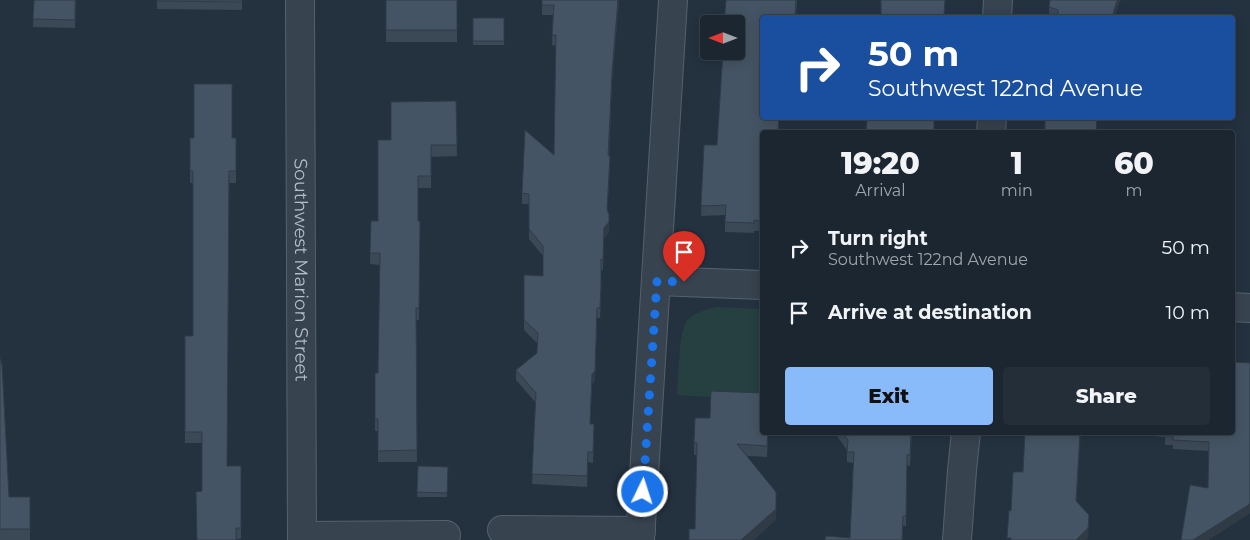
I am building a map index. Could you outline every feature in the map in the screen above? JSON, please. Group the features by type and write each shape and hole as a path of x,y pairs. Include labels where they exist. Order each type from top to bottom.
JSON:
{"street":[{"name":"Southwest Marion Street","path":"300,0 302,538"},
{"path":"502,530 641,536 673,0"},
{"path":"997,15 998,0"},
{"path":"657,281 760,285"},
{"path":"1235,307 1250,308"},
{"path":"957,540 966,435"},
{"path":"302,538 446,535"}],"green space":[{"path":"717,307 760,309 760,400 677,395 683,328 689,319 704,310"}],"building":[{"path":"34,0 75,0 75,20 33,19"},
{"path":"242,0 242,2 157,1"},
{"path":"386,0 457,0 457,30 386,30"},
{"path":"542,0 618,0 608,156 610,156 607,210 609,222 604,228 603,260 601,259 600,308 597,308 595,371 592,374 590,424 594,424 593,452 588,452 587,476 532,474 536,393 516,370 537,353 538,333 524,320 524,275 543,276 543,246 529,229 529,194 522,193 525,130 554,155 556,35 552,35 554,5 542,5"},
{"path":"726,0 796,0 795,15 760,15 760,120 779,120 778,129 794,130 760,130 760,221 754,220 754,223 725,222 726,205 701,206 704,145 717,145 722,60 745,60 745,15 725,15"},
{"path":"881,0 945,0 944,15 881,15"},
{"path":"1050,0 1117,0 1113,15 1058,15 1058,10 1049,7"},
{"path":"473,18 504,18 504,41 473,41"},
{"path":"194,84 232,84 232,138 236,138 236,171 229,171 227,466 241,466 241,528 236,528 236,540 197,540 196,492 202,491 202,432 185,432 185,336 193,336 193,171 190,171 190,138 194,138"},
{"path":"456,101 457,145 431,145 431,176 418,176 418,221 420,221 419,308 416,308 417,450 378,451 378,419 375,419 375,373 378,373 380,253 370,253 371,221 378,221 378,140 391,140 391,102"},
{"path":"867,120 934,120 934,130 866,130"},
{"path":"1045,120 1097,120 1096,130 1045,130"},
{"path":"0,358 2,365 9,497 30,497 30,529 0,529"},
{"path":"1235,362 1250,363 1250,504 1193,540 1181,540 1190,485 1208,488 1209,442 1173,440 1173,436 1165,436 1235,435"},
{"path":"711,391 760,393 760,435 768,435 767,446 737,444 776,492 776,509 741,540 689,540 689,529 695,529 697,443 694,443 695,418 710,418"},
{"path":"844,435 911,435 910,455 907,455 906,516 903,516 902,540 825,540 826,536 850,538 854,452 847,452 848,440"},
{"path":"1025,435 1080,435 1076,501 1089,515 1088,528 1076,540 1011,540 1011,538 1007,538 1009,510 1011,511 1013,472 1023,472"},
{"path":"418,466 448,467 447,493 417,492"}],"route":[{"path":"643,492 657,281 684,282"}]}
